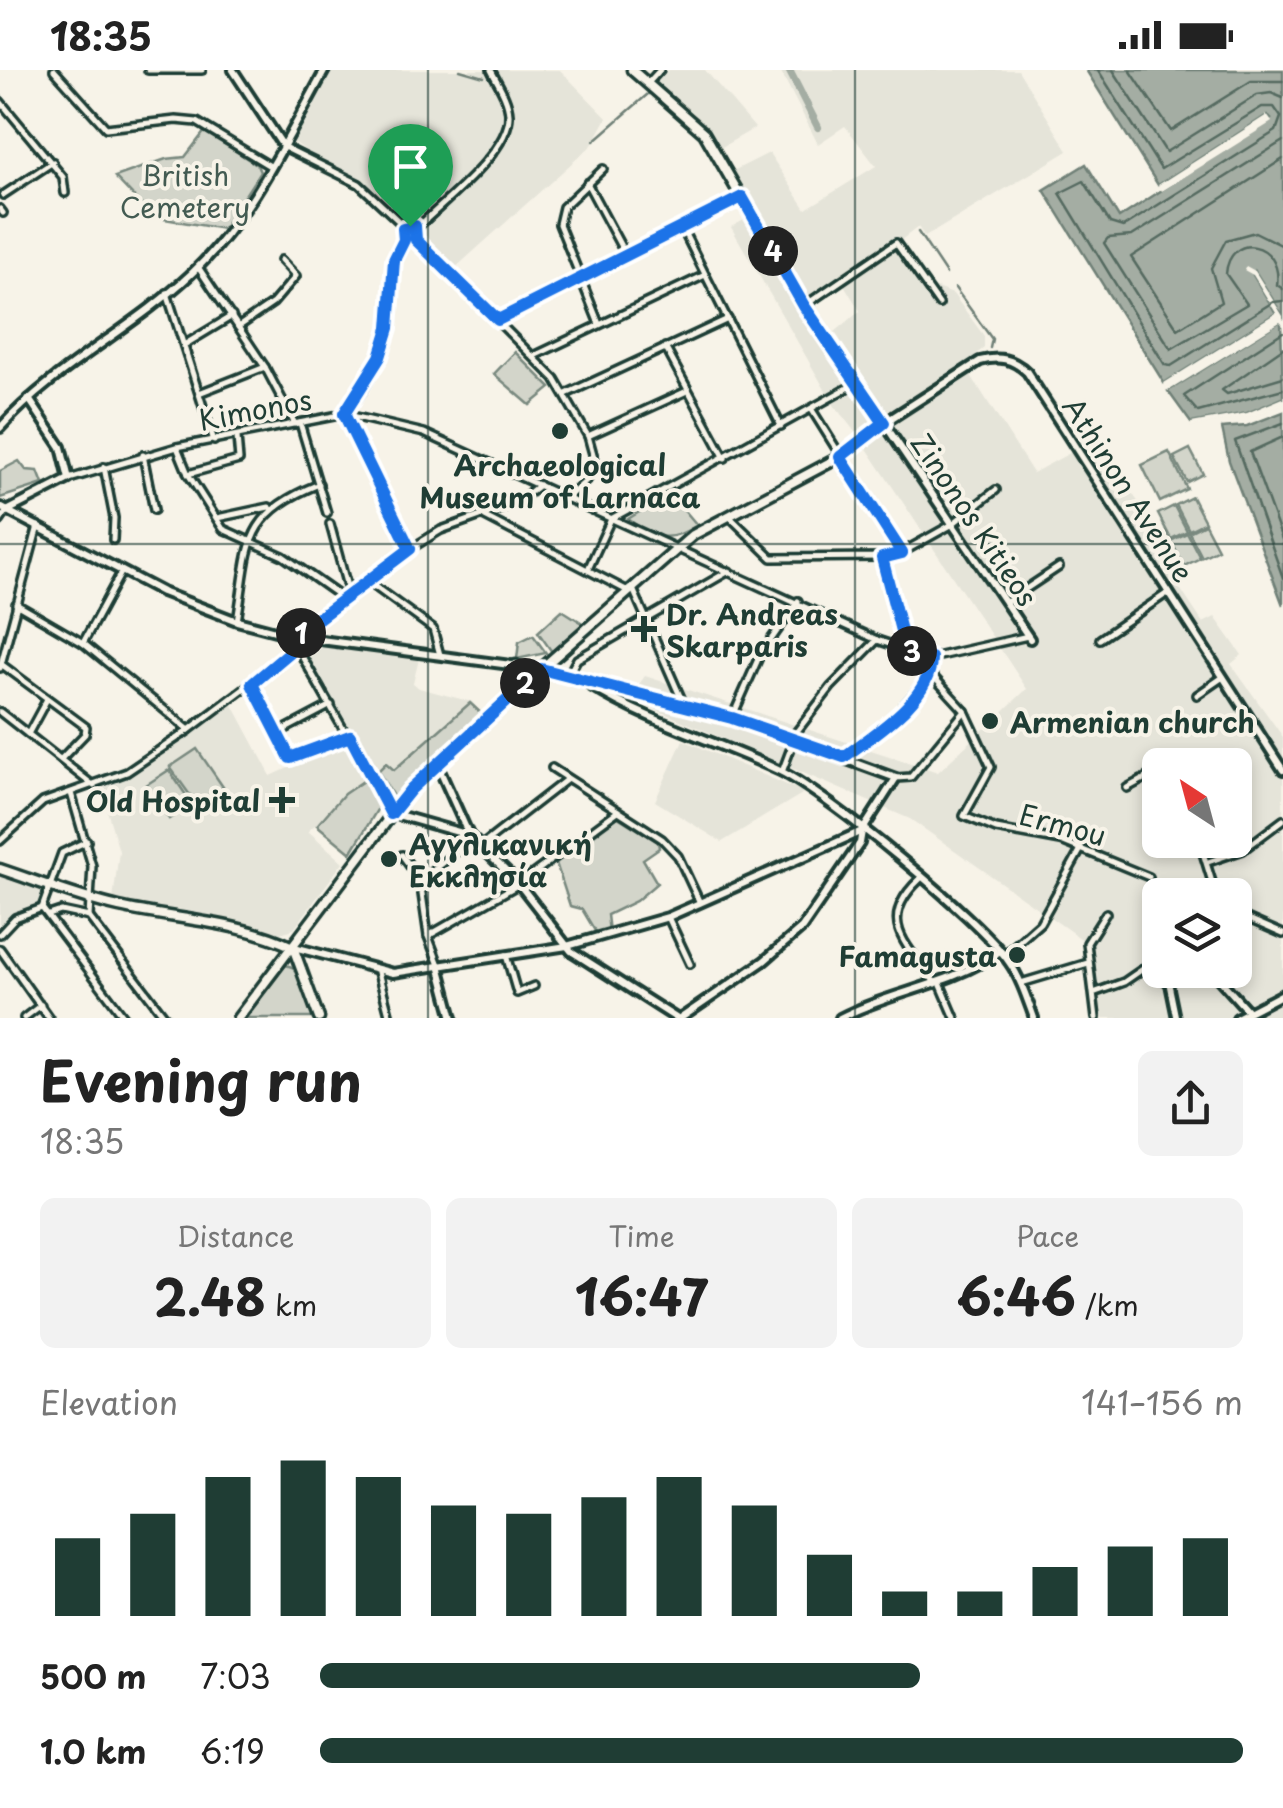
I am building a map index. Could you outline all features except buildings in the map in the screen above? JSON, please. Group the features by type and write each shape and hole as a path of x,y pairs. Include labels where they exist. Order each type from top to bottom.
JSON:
{"main road":[{"path":"238,1018 391,814 437,764 675,550 728,515 840,457 884,423 804,306 704,133 632,70"},
{"path":"516,665 522,686"},
{"path":"0,869 90,899 262,934 292,947 318,1018"}],"street":[{"path":"54,70 106,128 176,120 198,122 270,166"},
{"path":"148,70 202,70"},
{"path":"233,70 283,146 358,184 405,227 416,228"},
{"path":"0,428 30,398 198,267 228,231 283,146 324,70"},
{"path":"416,240 416,228 498,147 508,129 507,102 491,70"},
{"path":"648,83 660,70"},
{"path":"0,101 53,162 63,177 65,192"},
{"path":"0,119 8,114"},
{"path":"3,195 53,162"},
{"path":"599,324 559,224 563,207 603,169"},
{"path":"587,183 626,254"},
{"path":"498,320 742,197"},
{"path":"405,227 404,240 394,260 389,328 380,357 344,414 410,549"},
{"path":"682,227 782,426"},
{"path":"404,240 416,240 534,356 566,394 592,447 593,473 567,498"},
{"path":"804,306 896,243 939,304"},
{"path":"238,326 273,303 278,292 296,276 281,260"},
{"path":"198,267 265,367 297,424 327,512"},
{"path":"534,356 705,275"},
{"path":"167,293 214,441"},
{"path":"184,345 232,316"},
{"path":"566,394 728,319"},
{"path":"665,347 725,458"},
{"name":"Athinon Avenue","path":"884,423 980,361 1004,358 1018,364 1283,770"},
{"path":"199,393 265,367"},
{"path":"589,567 611,519 855,384"},
{"path":"588,436 687,391"},
{"path":"30,398 61,447 69,480"},
{"path":"812,410 902,553"},
{"name":"Kimonos","path":"4,509 69,480 143,456 344,414 403,425 675,550 798,600 877,640 931,658"},
{"name":"Zinonos Kitieos","path":"884,423 1029,638"},
{"path":"188,474 239,460 238,437"},
{"path":"177,447 188,474 216,519 231,534 251,538 347,597"},
{"path":"143,456 154,510"},
{"path":"104,468 114,518 113,540"},
{"path":"216,519 272,506 319,484"},
{"path":"0,840 43,802 127,772 189,730 252,684 347,597 410,549 441,530 528,497 539,485"},
{"path":"728,515 772,558 882,558 902,553 951,525 996,490"},
{"path":"237,621 251,538 272,506"},
{"path":"0,521 4,509 190,604 296,641 541,669 732,718 899,779 911,777 965,710 931,674"},
{"path":"484,516 630,590 649,618 684,705"},
{"path":"330,524 347,597"},
{"path":"38,526 1,662 87,731 61,759"},
{"path":"882,558 906,650"},
{"path":"1004,602 1059,567"},
{"path":"84,643 123,570"},
{"path":"568,676 576,659 729,571"},
{"path":"367,581 433,629 440,655"},
{"path":"1100,639 1169,592"},
{"path":"732,718 759,658 798,600"},
{"path":"16,604 84,643 189,730"},
{"path":"844,757 895,716 931,674 931,658 1029,638"},
{"path":"782,772 792,740 831,687 877,640"},
{"path":"296,641 391,814 471,837 519,884 567,946 679,1018 764,961 802,928 899,779"},
{"path":"1197,694 1224,677"},
{"path":"586,682 608,697 782,772 862,831 1002,953 1021,983 1034,1018"},
{"path":"252,684 285,754 297,758 350,736"},
{"path":"608,697 611,687"},
{"path":"28,734 47,699"},
{"path":"276,734 331,704"},
{"name":"Ermou","path":"965,710 991,767 964,816 996,829 1081,849 1149,877"},
{"path":"0,712 94,786"},
{"path":"437,764 471,837"},
{"path":"552,768 662,839 678,856 700,903"},
{"path":"482,846 566,780"},
{"path":"1126,788 1142,780"},
{"path":"71,793 92,866 89,916 166,1018"},
{"path":"428,936 519,884 618,812"},
{"path":"1208,862 1243,850 1283,820"},
{"path":"292,947 378,972 410,972 506,952 567,946 668,917 862,831"},
{"path":"420,880 471,837"},
{"path":"0,934 15,918 42,908 64,850 87,842"},
{"path":"840,1018 863,1006 938,983 1002,953 1040,923 1081,849"},
{"path":"402,855 420,880 428,936 453,1018"},
{"path":"1206,858 1212,878"},
{"path":"920,878 901,898 896,919 906,945 938,983 955,1018"},
{"path":"42,908 125,1018"},
{"path":"49,915 61,911 89,916"},
{"path":"1096,1018 1096,992 1087,943 1106,912"},
{"path":"668,917 690,964"},
{"path":"1252,920 1283,934"},
{"path":"0,948 49,1018"},
{"path":"506,952 516,993 534,986"},
{"path":"1021,983 1088,963"},
{"path":"1096,992 1124,982 1142,970"},
{"path":"378,972 390,1018"},
{"path":"1170,988 1176,1018"},
{"path":"1228,988 1248,1010"},
{"path":"1236,1018 1283,994"},
{"path":"24,1018 41,1005"},
{"path":"863,1006 866,1018"}],"shaded area":[{"path":"318,70 560,70 607,118 592,145 454,269 410,219 292,141"},
{"path":"669,70 705,70 755,128 720,148 694,114 657,82"},
{"path":"780,70 1018,70 1068,151 925,237 918,227 896,244 931,286 953,294 984,336 984,348 975,355 972,377 1033,473 1090,442 1105,452 1186,574 1175,581 1203,623 1215,617 1242,655 1231,664 1283,737 1283,1018 1096,1018 1087,943 910,819 629,698 645,676 938,772 1027,689 864,444 885,432 950,515 835,332 860,311 843,283 845,274 806,299 733,171 769,153 806,209 876,166 845,126 818,144"},
{"path":"746,219 878,420 859,437 834,405 731,227"},
{"path":"310,643 419,659 413,683 472,702 479,711 391,796 304,651"},
{"path":"232,703 271,776 349,740 366,779 308,831 343,862 294,929 280,933 113,900 119,851 101,790 158,758"},
{"path":"683,740 802,794 722,842 655,801"},
{"path":"0,876 39,888 44,894 38,903 0,928"}],"green space":[{"name":"British Cemetery","path":"205,131 257,165 260,172 223,229 153,217 115,177 166,159 185,157"},
{"path":"515,352 551,388 530,405 494,374"},
{"path":"1190,449 1203,474 1187,482 1174,457"},
{"path":"1169,452 1187,489 1160,502 1142,465"},
{"path":"19,461 26,470 38,471 43,484 0,498 0,471"},
{"path":"670,493 697,525 678,535 662,537 628,519"},
{"path":"1192,497 1205,522 1189,530 1176,505"},
{"path":"1174,506 1187,531 1171,539 1158,514"},
{"path":"1205,524 1218,549 1202,557 1189,532"},
{"path":"1187,533 1200,558 1184,566 1171,541"},
{"path":"562,610 584,624 552,652 538,632"},
{"path":"533,635 546,653 517,659 519,642"},
{"path":"470,703 483,715 394,798 378,771 386,763 394,770"},
{"path":"197,749 223,787 197,805 170,767"},
{"path":"169,770 192,804 169,819 146,785"},
{"path":"366,779 380,805 351,853 317,825 344,794"},
{"path":"618,817 658,842 659,848 643,859 657,883 636,901 607,915 609,932 598,936 582,909 570,906 556,863"},
{"path":"286,965 295,968 313,1018 245,1018"}],"water":[{"path":"1086,70 1283,70 1283,316 1255,271 1253,275 1276,313 1164,383 1044,190 1086,164 1119,218 1271,119 1267,115 1158,185"},
{"path":"1281,321 1283,398 1247,413 1191,423 1168,391"},
{"path":"1283,412 1283,605 1229,461 1222,428 1247,426"}],"pier":[{"path":"1267,115 1272,122 1162,191 1158,185"},
{"path":"1246,266 1255,271 1283,316 1283,325 1280,322 1168,391 1164,383 1276,313 1253,275 1244,270"},
{"path":"1283,398 1283,403 1262,413 1191,427 1191,423 1247,413"}],"waterway":[{"path":"460,70 484,77"},
{"path":"789,70 818,127"},
{"path":"594,141 648,94"},
{"path":"918,232 946,274"},
{"path":"955,288 992,339 990,348"}],"place":[{"name":"Archaeological Museum of Larnaca","path":"560,431"},
{"name":"Dr. Andreas Skarparis","path":"644,629"},
{"name":"Armenian church","path":"990,721"},
{"name":"Old Hospital","path":"282,800"},
{"name":"Αγγλικανική Εκκλησία","path":"389,859"},
{"name":"Famagusta","path":"1017,955"}],"route":[{"path":"742,197 804,306 884,423 840,457 902,553 882,558 906,650 931,658 927,681 895,716 844,757 732,718 541,669 411,789 391,814 350,736 297,758 285,754 252,684 290,652 303,630 410,549 344,414 359,396 380,357 389,328 394,260 404,240 403,229 410,226 418,230 416,240 498,320 742,197"}]}
